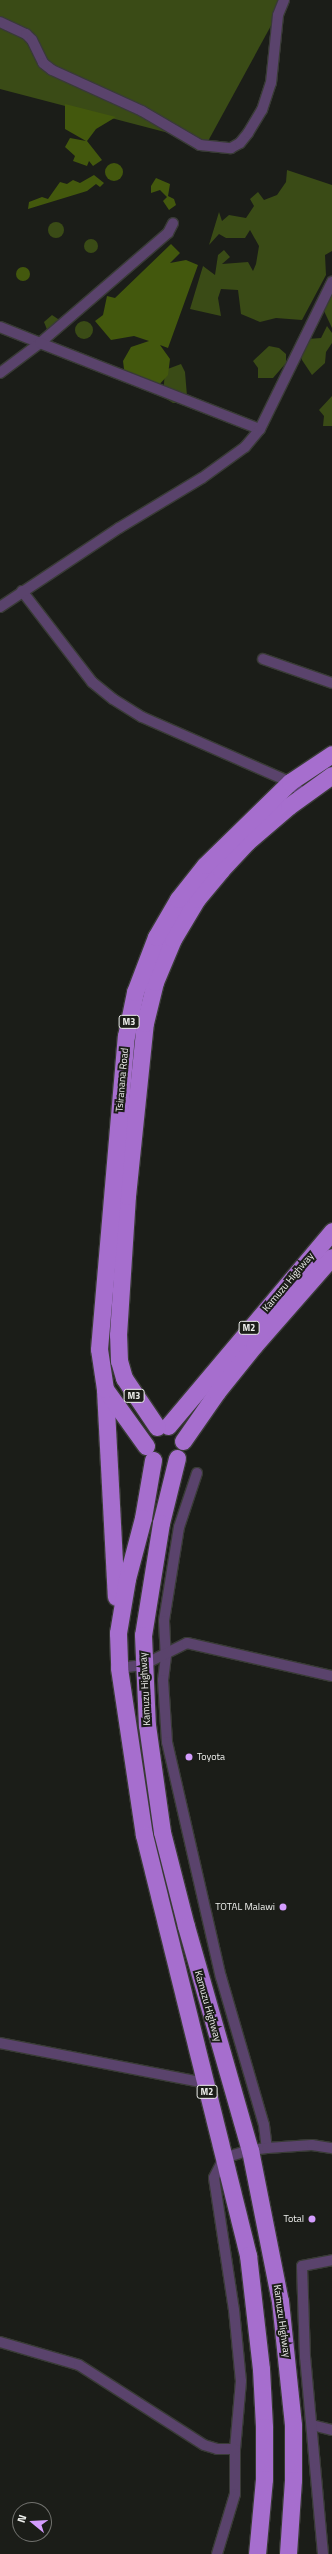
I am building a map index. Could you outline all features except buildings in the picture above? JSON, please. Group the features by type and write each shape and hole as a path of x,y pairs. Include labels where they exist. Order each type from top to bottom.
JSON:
{"highway":[{"name":"Tsiranana Road","path":"149,1453 105,1389 99,1350 101,1310 126,1036 135,992 156,937 178,899 205,865 234,834 290,782 332,754"},
{"name":"Tsiranana Road","path":"162,1426 124,1378 119,1361 118,1335 127,1196 145,1023 155,982 173,939 198,899 247,842 304,795 332,775"},
{"name":"Kamuzu Highway","path":"162,1426 332,1231"},
{"name":"Kamuzu Highway","path":"183,1441 254,1346 332,1257"},
{"path":"105,1389 118,1633"},
{"path":"162,1426 175,1428 183,1441"},
{"name":"M2","path":"149,1453 148,1435 162,1426"},
{"name":"M2","path":"177,1458 183,1447 183,1441"},
{"path":"149,1453 165,1463 177,1458"},
{"name":"Kamuzu Highway","path":"149,1453 143,1518 126,1579 118,1633 119,1668 144,1836 248,2255 261,2369 264,2479 257,2554"},
{"name":"Kamuzu Highway","path":"177,1458 161,1523 143,1635 143,1665 147,1725 162,1832 186,1926 250,2150 280,2301 288,2364 293,2425 293,2480 288,2554"}],"street":[{"path":"0,22 26,34 32,40 43,63 52,70 142,111 200,145 231,148 240,143 248,134 262,110 271,83 278,15 284,0"},
{"path":"0,373 40,343 168,233 173,222"},
{"path":"0,607 118,528 226,463 245,447 260,429 332,282"},
{"path":"0,327 260,429"},
{"path":"22,591 92,682 113,699 142,716 290,782 304,795"},
{"path":"263,659 332,683"},
{"path":"197,1473 179,1527 164,1621 166,1656 163,1680 167,1742 221,1976 264,2125 267,2148"},
{"path":"119,1668 143,1665 166,1656 180,1644 187,1643 332,1676"},
{"path":"0,2043 205,2084"},
{"path":"217,2554 235,2494 235,2449 241,2380 234,2310 214,2178 224,2158 250,2150 312,2145 332,2148"},
{"path":"323,2554 305,2357 302,2266 332,2260"},
{"path":"0,2342 79,2365 204,2445 216,2449 235,2449"},
{"path":"312,2425 332,2430"}],"green space":[{"path":"0,0 285,0 207,143 0,89"},
{"path":"65,104 116,117 96,129 87,141 102,160 93,166 89,161 87,166 73,161 75,156 65,147 70,138 86,141 65,129"},
{"path":"114,163 120,166 123,172 120,178 114,181 108,178 105,172 108,166"},
{"path":"287,170 332,185 332,251 325,255 326,275 302,320 276,318 260,322 241,314 238,290 221,289 218,298 221,316 190,309 203,266 215,275 218,255 224,250 230,257 222,264 248,262 253,271 256,264 259,246 250,230 245,238 226,238 219,234 209,245 219,212 222,221 229,215 246,218 254,206 250,199 258,192 264,200 277,195 286,182"},
{"path":"94,175 104,183 100,187 96,184 87,191 28,209 29,202 42,197 48,199 60,182 67,184 73,180 80,183"},
{"path":"156,178 170,184 168,196 174,199 176,205 169,210 163,201 167,197 160,190 151,193 151,186"},
{"path":"53,222 59,222 64,227 62,236 59,238 53,238 48,233 48,227"},
{"path":"91,239 96,241 98,246 96,251 91,253 86,251 84,246 86,241"},
{"path":"171,244 180,253 170,263 186,260 198,265 168,348 160,345 170,359 168,375 158,386 144,389 130,383 125,377 123,361 131,347 149,341 134,336 111,340 95,321 103,315 107,296 115,298"},
{"path":"23,267 28,269 30,274 28,279 23,281 18,279 16,274 18,269"},
{"path":"330,293 332,293 332,328 324,311"},
{"path":"52,315 61,321 48,332 44,322"},
{"path":"84,321 90,324 93,330 90,336 84,339 78,336 75,330 78,324"},
{"path":"327,326 332,333 332,343 326,352 325,363 312,375 302,360 299,344 308,339 321,338"},
{"path":"269,346 279,348 286,354 286,363 273,378 258,378 258,368 253,361"},
{"path":"181,364 185,372 187,396 180,403 173,403 163,397 165,370"},
{"path":"332,396 332,426 323,426 324,416 319,410"}],"place":[{"name":"Toyota","path":"189,1757"},
{"name":"TOTAL Malawi","path":"283,1907"},
{"name":"Total","path":"312,2219"}]}
